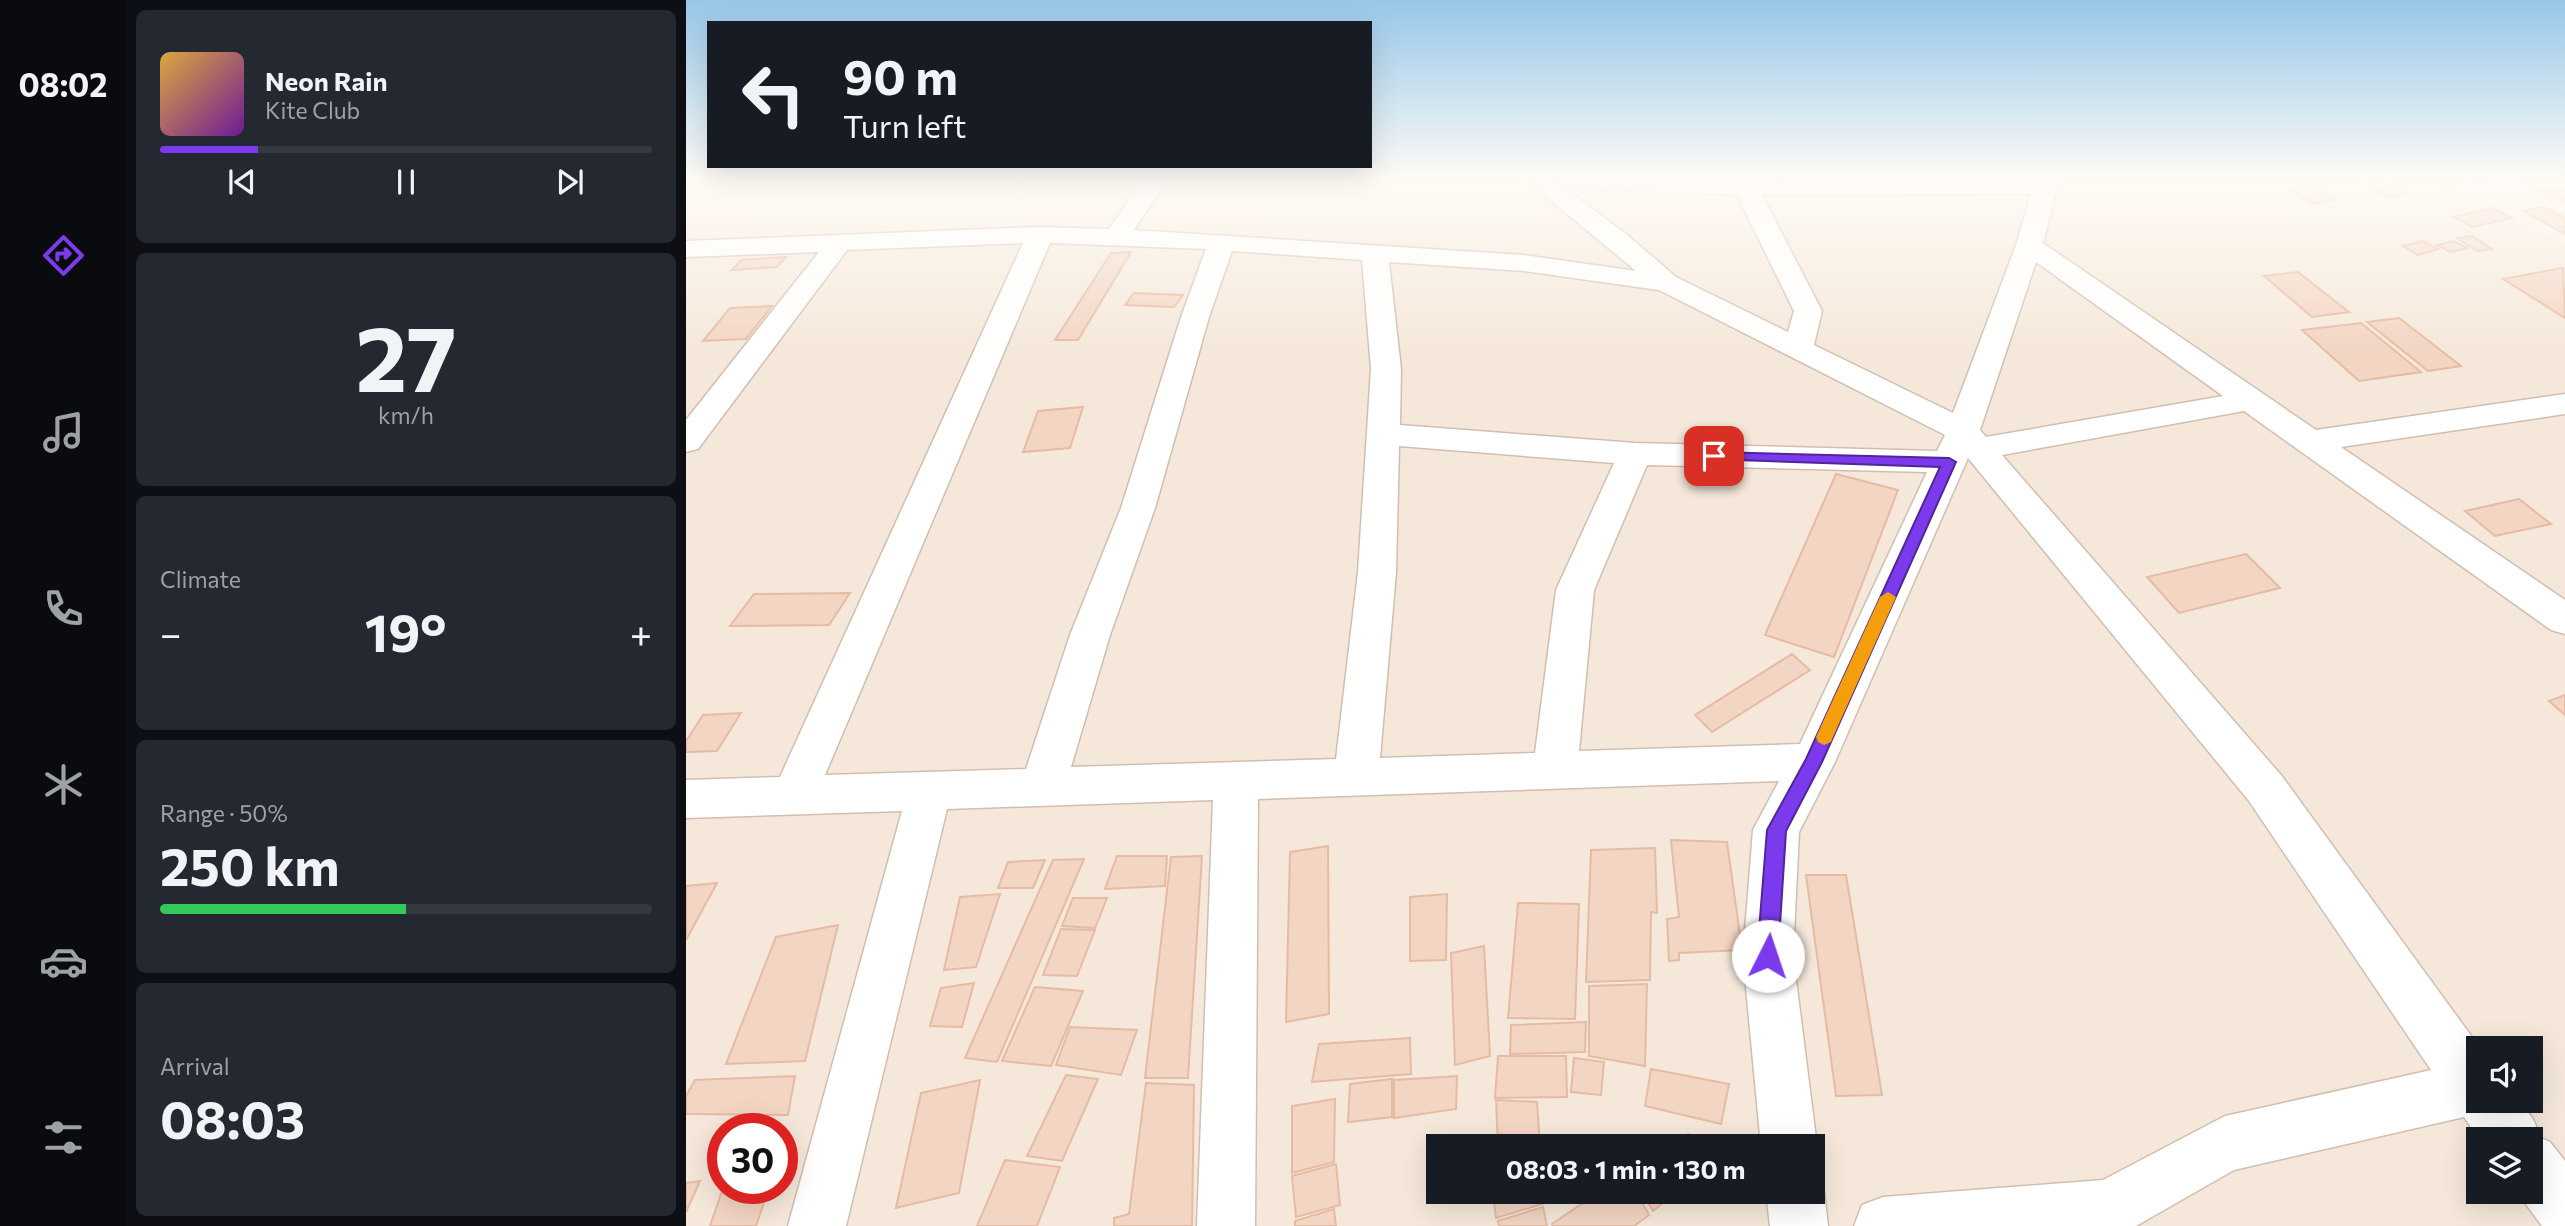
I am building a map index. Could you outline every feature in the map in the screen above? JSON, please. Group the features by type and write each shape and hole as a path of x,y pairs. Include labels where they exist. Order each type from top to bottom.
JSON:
{"street":[{"path":"686,249 984,237"},
{"path":"794,795 1039,237"},
{"path":"1121,237 1524,263 1666,283"},
{"path":"1613,237 1666,283 1798,349 1963,447 2265,788 2466,1074"},
{"path":"1771,237 1808,312 1798,349"},
{"path":"1788,1134 1768,956 1776,830 1813,762 1963,447 2031,237"},
{"path":"1042,789 1090,635 1138,508 1195,317 1222,242"},
{"path":"686,442 839,243"},
{"path":"2029,244 2565,620"},
{"path":"1356,778 1377,572 1386,369 1374,253"},
{"path":"1383,434 1635,454 1963,447 2252,400"},
{"path":"2310,441 2565,404"},
{"path":"1555,771 1575,590 1635,454"},
{"path":"687,801 794,795 929,793 1813,762"},
{"path":"1226,1226 1236,783"},
{"path":"817,1226 929,793"},
{"path":"1883,1226 2109,1209 2225,1144 2466,1096"},
{"path":"2543,1179 2565,1209"},
{"path":"1796,1204 1799,1226"}],"shaded area":[{"path":"686,237 2565,237 2565,1226 686,1226"},
{"path":"2552,237 2565,237 2565,244"}],"building":[{"path":"2474,237 2492,249 2477,251 2457,238"},
{"path":"2422,241 2438,249 2418,255 2403,246"},
{"path":"2453,241 2467,248 2451,252 2437,245"},
{"path":"1131,252 1078,340 1055,340 1111,253"},
{"path":"786,257 777,267 732,270 741,260"},
{"path":"2563,268 2565,318 2503,279"},
{"path":"2298,272 2349,312 2312,317 2264,276"},
{"path":"1134,293 1183,295 1174,307 1125,305"},
{"path":"772,306 746,339 703,341 730,308"},
{"path":"2399,318 2461,366 2428,371 2367,322"},
{"path":"2361,323 2421,372 2359,381 2302,330"},
{"path":"1083,407 1070,448 1023,452 1038,411"},
{"path":"1836,474 1898,490 1834,657 1765,635"},
{"path":"2519,499 2551,524 2495,536 2465,511"},
{"path":"2246,554 2280,588 2179,613 2147,577"},
{"path":"850,593 829,625 730,626 754,594"},
{"path":"1792,654 1810,670 1712,732 1695,715"},
{"path":"2565,695 2565,715 2549,701"},
{"path":"741,713 717,751 686,752 686,741 703,715"},
{"path":"1671,840 1727,842 1742,950 1679,953 1679,960 1669,961 1667,919 1679,917"},
{"path":"1328,846 1329,1014 1286,1022 1290,852"},
{"path":"1655,848 1657,913 1651,912 1650,980 1586,982 1591,850"},
{"path":"1117,856 1167,856 1165,886 1105,889"},
{"path":"1202,856 1188,1078 1145,1078 1171,857"},
{"path":"1084,859 997,1062 965,1058 1053,860"},
{"path":"1045,860 1033,888 998,888 1008,862"},
{"path":"1806,875 1846,875 1882,1095 1836,1096"},
{"path":"717,883 686,940 686,886"},
{"path":"1000,894 976,967 944,970 960,897"},
{"path":"1447,894 1446,960 1410,961 1410,897"},
{"path":"1073,898 1107,898 1095,928 1062,926"},
{"path":"1518,903 1579,904 1575,1019 1508,1018"},
{"path":"838,925 805,1061 726,1064 776,937"},
{"path":"1061,929 1095,930 1077,976 1043,975"},
{"path":"1484,946 1490,1056 1455,1065 1451,953"},
{"path":"974,983 962,1027 930,1026 941,988"},
{"path":"1647,984 1645,1066 1589,1056 1589,986"},
{"path":"1035,987 1083,991 1051,1066 1002,1061"},
{"path":"1586,1022 1585,1052 1510,1054 1511,1025"},
{"path":"1070,1027 1137,1030 1121,1075 1056,1065"},
{"path":"1410,1038 1411,1074 1312,1082 1319,1044"},
{"path":"1498,1056 1566,1056 1567,1097 1495,1098"},
{"path":"1574,1058 1604,1062 1601,1095 1571,1092"},
{"path":"1651,1069 1729,1084 1721,1124 1645,1106"},
{"path":"1066,1075 1098,1079 1062,1161 1027,1156"},
{"path":"795,1076 788,1113 686,1114 686,1096 695,1080"},
{"path":"1457,1076 1456,1109 1394,1118 1394,1080"},
{"path":"1392,1079 1392,1117 1348,1122 1350,1084"},
{"path":"980,1080 959,1193 896,1208 921,1093"},
{"path":"1146,1083 1194,1085 1192,1226 1114,1226 1114,1218 1129,1214"},
{"path":"1335,1099 1334,1162 1292,1173 1292,1106"},
{"path":"1496,1100 1537,1102 1539,1134 1497,1134"},
{"path":"1005,1160 1060,1167 1037,1226 977,1226"},
{"path":"1336,1164 1340,1205 1296,1217 1292,1176"},
{"path":"700,1181 686,1212 686,1183"},
{"path":"718,1204 764,1204 756,1226 710,1226"},
{"path":"1494,1204 1542,1204 1496,1218"},
{"path":"1581,1204 1643,1204 1649,1215 1634,1226 1552,1224"},
{"path":"1649,1204 1661,1204 1653,1211"},
{"path":"1543,1207 1547,1226 1499,1226 1498,1221"},
{"path":"1334,1209 1336,1226 1295,1226 1295,1221"}],"slow traffic":[{"path":"1824,737 1888,597"}],"route":[{"path":"1714,456 1949,462 1813,762 1776,830 1768,956"}]}
